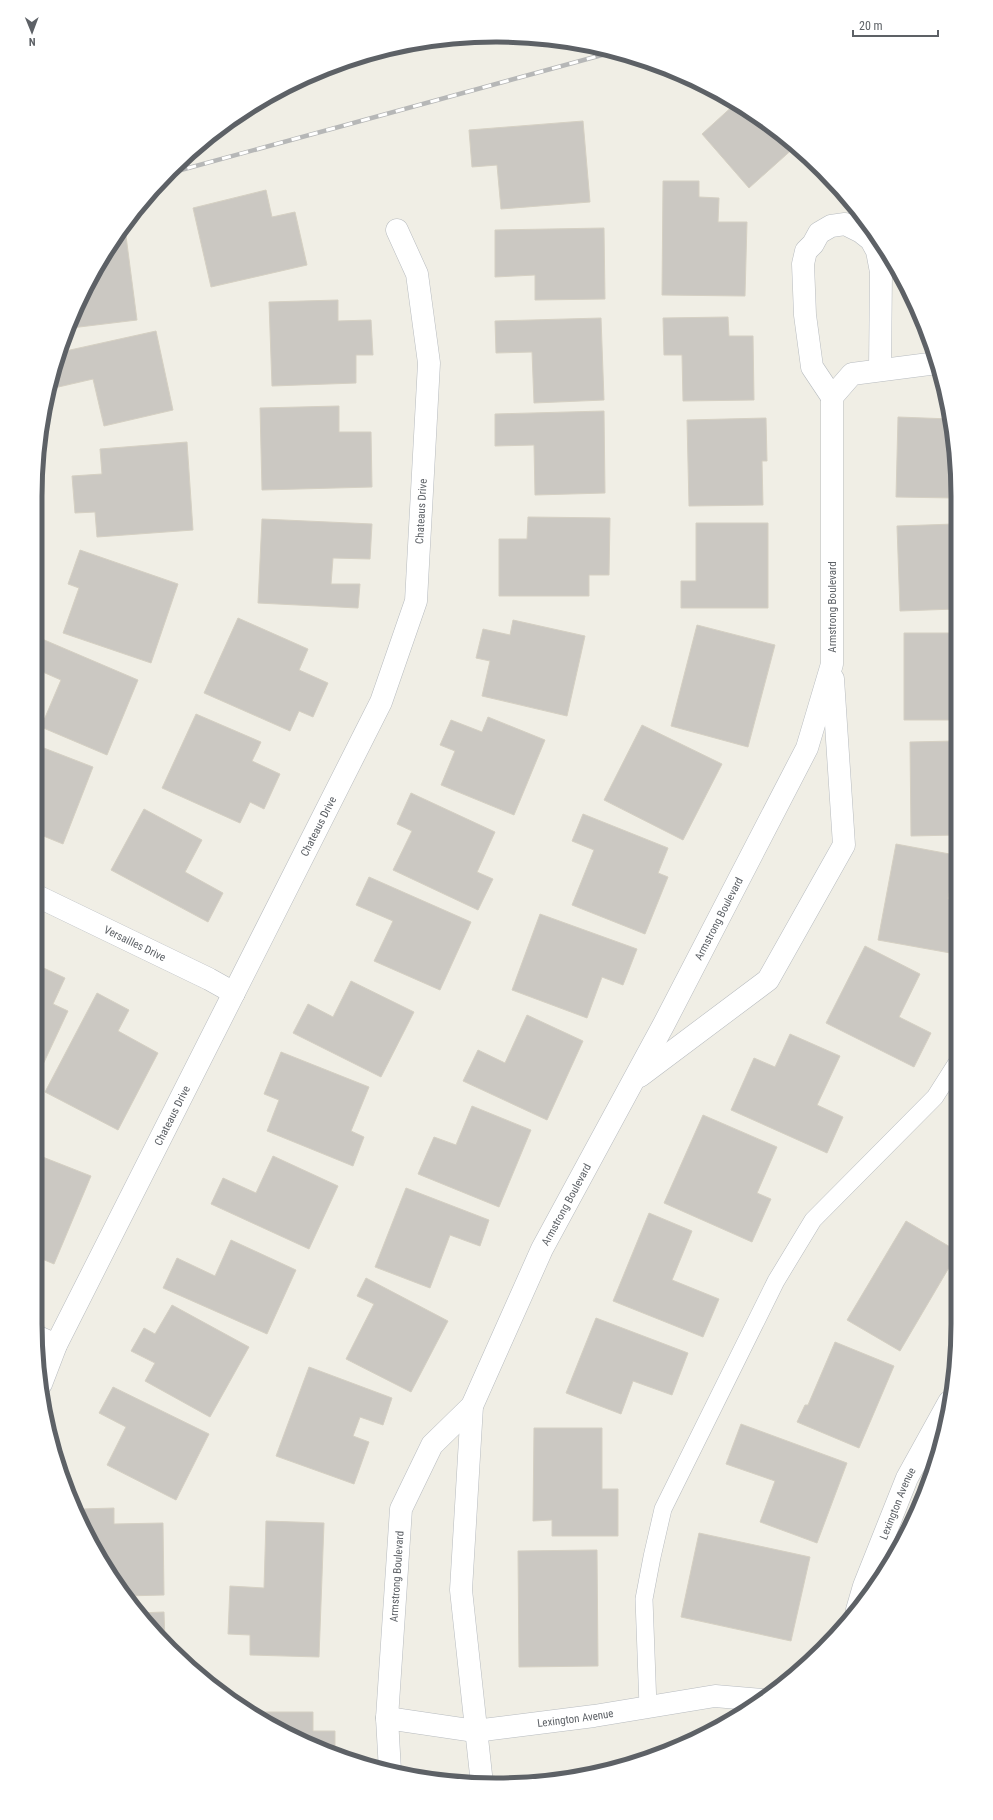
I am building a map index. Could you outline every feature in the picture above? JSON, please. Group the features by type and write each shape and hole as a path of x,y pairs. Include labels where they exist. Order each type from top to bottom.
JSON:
{"street":[{"path":"880,370 881,272 877,251 871,240 855,229 845,224 830,226 819,233 813,244 806,252 804,264 805,315 812,367 832,397 852,374 931,364"},
{"name":"Chateaus Drive","path":"44,1360 46,1341 234,993 381,702 416,601 429,363 418,274 396,230"},
{"name":"Armstrong Boulevard","path":"481,1777 461,1590 472,1406 542,1249 634,1080 807,748 832,664 832,397"},
{"path":"634,1080 768,980 844,845 832,664"},
{"name":"Versailles Drive","path":"42,899 209,979 234,993"},
{"name":"Armstrong Boulevard","path":"390,1765 387,1718 401,1509 432,1445 472,1406"},
{"name":"Lexington Avenue","path":"862,1593 907,1478 941,1416"},
{"name":"Lexington Avenue","path":"387,1718 475,1731 648,1707 714,1696 752,1699"}],"lane":[{"path":"648,1707 644,1599 663,1509 776,1281 813,1220 935,1097 951,1072"}],"building":[{"path":"731,108 773,136 791,151 749,188 702,134"},
{"path":"583,121 590,202 501,209 497,165 472,167 469,130"},
{"path":"663,181 699,181 699,197 719,198 718,222 747,222 745,296 662,295"},
{"path":"266,190 272,217 295,212 307,265 211,287 193,208"},
{"path":"604,228 605,299 535,300 535,275 495,277 495,230"},
{"path":"126,236 137,320 75,327 89,295 103,269"},
{"path":"338,300 338,321 371,320 373,355 356,355 356,383 272,386 269,302"},
{"path":"728,317 729,336 753,336 754,400 683,401 682,355 664,355 663,318"},
{"path":"601,318 604,400 534,403 532,352 496,353 495,321"},
{"path":"156,331 173,410 104,426 93,379 55,388 66,351"},
{"path":"339,406 339,432 371,432 372,487 262,490 260,408"},
{"path":"604,411 605,493 535,495 534,445 495,446 495,414"},
{"path":"898,417 944,419 950,467 951,498 896,497"},
{"path":"766,418 767,461 762,461 763,505 689,506 687,420"},
{"path":"187,442 193,530 97,537 95,512 75,513 72,476 102,474 100,449"},
{"path":"528,517 610,518 609,575 589,575 589,596 499,596 499,539 527,539"},
{"path":"262,519 372,524 370,559 333,558 331,584 360,584 358,608 258,603"},
{"path":"696,523 768,523 768,608 681,608 681,581 696,581"},
{"path":"951,524 951,609 900,611 897,526"},
{"path":"80,550 178,584 151,663 63,633 79,588 68,584"},
{"path":"238,618 308,649 299,670 328,683 313,717 299,711 290,731 204,693"},
{"path":"513,620 585,636 567,716 482,696 490,661 476,658 483,629 510,635"},
{"path":"697,625 775,645 748,747 671,726"},
{"path":"904,633 951,633 951,720 904,720"},
{"path":"42,639 138,680 107,755 42,727 61,680 42,672"},
{"path":"196,714 261,742 252,761 280,774 264,809 250,802 240,823 162,788"},
{"path":"488,717 545,740 514,815 441,785 455,751 440,745 451,720 482,732"},
{"path":"642,725 722,764 683,840 604,800"},
{"path":"951,741 951,835 911,836 910,742"},
{"path":"42,747 93,767 63,844 42,835"},
{"path":"411,793 495,832 477,872 493,879 478,910 393,870 412,831 397,824"},
{"path":"144,809 202,840 185,872 223,893 208,922 111,870"},
{"path":"583,814 668,848 658,873 668,877 645,934 572,905 594,850 572,841"},
{"path":"896,844 951,854 951,880 948,899 951,899 951,953 878,940"},
{"path":"369,877 471,922 440,990 374,961 393,921 356,905"},
{"path":"540,914 637,949 623,985 602,977 587,1018 512,990"},
{"path":"865,946 920,974 899,1017 931,1033 914,1067 826,1023"},
{"path":"42,967 65,978 53,1004 68,1011 42,1067"},
{"path":"351,981 414,1012 381,1077 293,1033 308,1004 333,1017"},
{"path":"97,993 129,1010 118,1031 158,1053 118,1130 45,1092"},
{"path":"527,1015 583,1041 547,1120 463,1081 478,1050 505,1063"},
{"path":"790,1034 840,1056 817,1105 843,1117 827,1153 731,1110 754,1058 775,1067"},
{"path":"281,1052 369,1087 351,1131 364,1137 353,1166 267,1131 279,1100 264,1094"},
{"path":"472,1106 531,1130 499,1207 418,1174 434,1137 456,1145"},
{"path":"703,1115 777,1147 757,1193 771,1199 752,1242 664,1203"},
{"path":"273,1156 338,1186 309,1249 211,1204 223,1178 256,1193"},
{"path":"42,1157 91,1176 54,1264 42,1259"},
{"path":"406,1188 489,1220 480,1246 450,1235 430,1288 375,1267"},
{"path":"649,1213 692,1231 672,1280 719,1299 703,1337 613,1301"},
{"path":"906,1221 951,1247 951,1264 900,1351 847,1320"},
{"path":"231,1240 296,1270 267,1334 163,1288 177,1258 215,1276"},
{"path":"366,1278 448,1321 411,1392 346,1359 374,1304 357,1296"},
{"path":"172,1305 249,1347 210,1417 145,1381 155,1363 131,1351 144,1328 155,1334"},
{"path":"596,1318 688,1353 672,1395 633,1381 621,1414 566,1393"},
{"path":"835,1342 894,1366 859,1448 797,1422 805,1405 808,1405"},
{"path":"309,1367 392,1398 383,1425 360,1417 353,1436 369,1442 354,1484 276,1456"},
{"path":"113,1387 209,1434 176,1500 107,1465 126,1427 99,1413"},
{"path":"741,1424 847,1463 817,1543 760,1522 775,1481 726,1464"},
{"path":"534,1428 602,1428 602,1489 618,1489 618,1536 552,1536 552,1520 533,1521"},
{"path":"114,1508 114,1524 163,1523 164,1595 133,1596 103,1551 82,1509"},
{"path":"266,1521 324,1523 319,1657 250,1655 250,1635 228,1634 230,1586 264,1588"},
{"path":"699,1533 810,1557 791,1641 681,1617"},
{"path":"597,1550 598,1666 519,1667 518,1551"},
{"path":"164,1612 165,1634 155,1623 146,1613"},
{"path":"261,1712 313,1712 313,1731 335,1731 335,1748 295,1731"}],"railway":[{"path":"180,170 603,55"}]}
